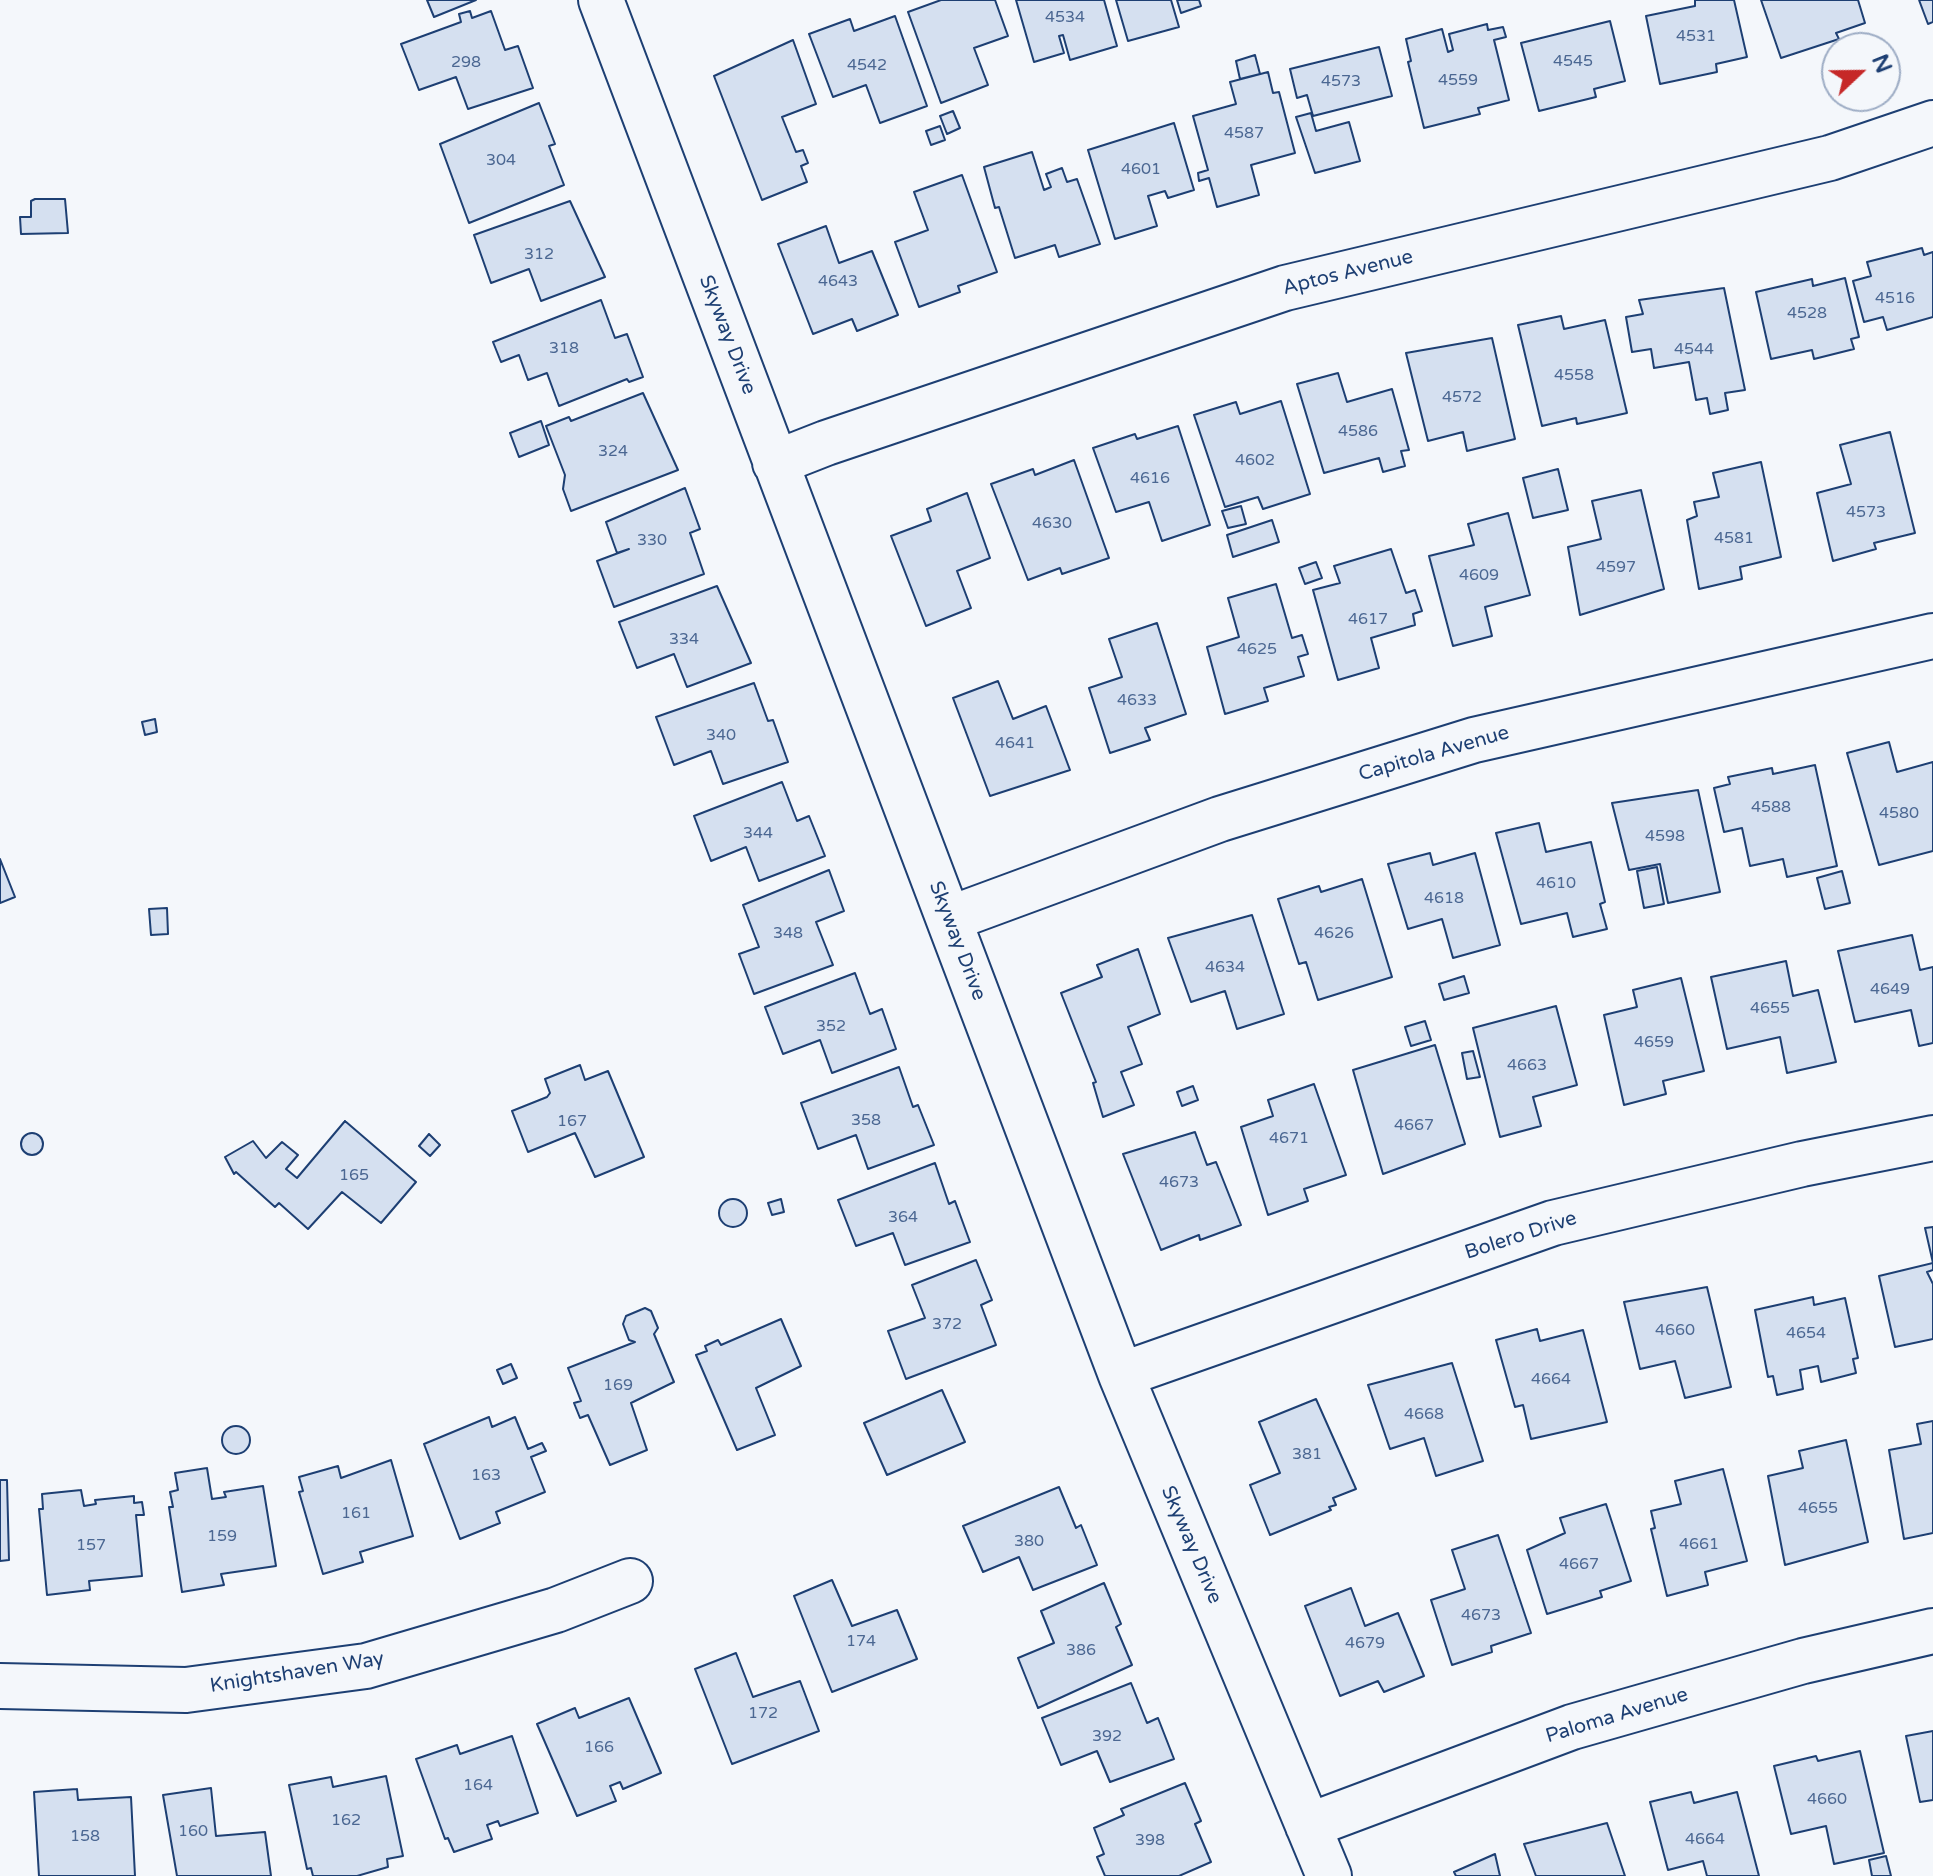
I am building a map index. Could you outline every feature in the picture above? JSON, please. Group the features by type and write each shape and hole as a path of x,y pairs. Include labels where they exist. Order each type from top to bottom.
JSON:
{"street":[{"name":"Skyway Drive","path":"610,2 775,463 1121,1375 1329,1876"},
{"name":"Aptos Avenue","path":"775,463 1285,288 1830,158 1933,123"},
{"name":"Capitola Avenue","path":"949,919 1220,819 1474,740 1933,636"},
{"name":"Bolero Drive","path":"1121,1375 1553,1223 1802,1164 1933,1138"},
{"name":"Knightshaven Way","path":"0,1686 186,1690 366,1666 556,1610 630,1581"},
{"name":"Paloma Avenue","path":"1308,1826 1572,1727 1803,1661 1933,1631"}],"building":[{"path":"427,0 476,0 434,17"},
{"path":"941,0 995,0 1008,36 974,48 988,85 941,103 908,12"},
{"path":"1016,0 1104,0 1117,46 1070,60 1063,35 1059,36 1064,53 1034,62"},
{"path":"1116,0 1171,0 1179,27 1128,41"},
{"path":"1177,0 1199,0 1201,6 1181,13"},
{"path":"1695,0 1734,0 1747,57 1716,64 1717,72 1660,84 1646,16 1695,6"},
{"path":"1761,0 1858,0 1865,23 1839,32 1821,32 1821,45 1781,58"},
{"path":"1919,0 1933,0 1933,22 1928,24"},
{"path":"470,11 472,18 491,11 505,50 518,46 533,88 468,109 456,77 419,90 401,44 461,22 459,14"},
{"path":"895,16 927,106 880,123 866,85 833,97 809,34 850,19 854,31"},
{"path":"1610,21 1625,81 1594,89 1596,97 1539,111 1521,43"},
{"path":"1487,24 1488,30 1503,27 1506,37 1494,40 1509,100 1478,108 1480,114 1424,128 1408,62 1411,61 1406,39 1442,29 1448,52 1453,50 1449,34"},
{"path":"793,40 816,104 782,117 796,152 803,150 808,163 801,166 807,182 762,200 714,76"},
{"path":"1379,47 1392,96 1313,116 1307,95 1297,98 1290,69"},
{"path":"1255,55 1260,74 1240,79 1236,61"},
{"path":"1268,72 1273,93 1279,92 1295,153 1251,165 1259,195 1217,207 1209,178 1199,181 1198,173 1208,170 1193,116 1236,104 1230,82"},
{"path":"539,103 555,144 549,146 564,185 469,223 440,144"},
{"path":"953,111 960,128 947,134 940,116"},
{"path":"1311,113 1316,131 1349,122 1360,161 1315,173 1296,117"},
{"path":"1174,123 1194,190 1168,198 1165,191 1148,196 1157,226 1115,239 1088,150"},
{"path":"940,126 945,140 931,145 926,131"},
{"path":"1032,152 1044,190 1051,187 1046,174 1062,168 1067,182 1077,179 1100,244 1059,257 1055,245 1015,258 999,207 995,208 984,167"},
{"path":"962,175 997,272 958,286 960,292 919,307 895,242 928,230 914,192"},
{"path":"65,199 68,233 21,234 20,217 31,217 31,201"},
{"path":"570,201 605,277 541,301 529,269 491,283 474,235"},
{"path":"826,226 839,263 872,251 898,315 857,331 852,319 813,334 778,244"},
{"path":"1922,248 1924,255 1933,252 1933,317 1887,330 1883,317 1864,322 1853,281 1871,276 1867,262"},
{"path":"1845,278 1859,337 1851,339 1854,349 1814,359 1812,350 1771,359 1756,292 1812,279 1813,286"},
{"path":"1724,288 1745,390 1725,393 1728,410 1710,414 1707,398 1696,400 1689,362 1654,368 1651,349 1632,352 1626,317 1643,314 1639,300"},
{"path":"601,300 615,338 627,334 643,377 629,382 627,379 559,406 547,373 528,380 519,355 501,362 493,342"},
{"path":"1561,316 1564,329 1605,320 1627,413 1577,424 1576,418 1542,426 1518,325"},
{"path":"1492,338 1515,439 1467,451 1463,432 1428,441 1406,353"},
{"path":"1338,373 1347,402 1392,389 1409,450 1401,451 1405,466 1383,472 1379,458 1324,473 1297,384"},
{"path":"643,393 678,470 571,511 563,489 565,475 546,426 569,417 571,421"},
{"path":"1281,401 1310,494 1263,509 1258,497 1225,507 1194,415 1236,402 1240,414"},
{"path":"541,421 549,445 519,457 510,433"},
{"path":"1178,426 1210,525 1162,541 1149,502 1116,512 1093,448 1135,434 1137,439"},
{"path":"1890,432 1915,533 1874,543 1876,549 1833,561 1817,493 1851,484 1840,445"},
{"path":"1074,460 1109,558 1062,574 1060,568 1028,580 991,484 1033,469 1035,475"},
{"path":"1761,462 1781,557 1740,567 1742,579 1699,589 1687,520 1697,516 1694,502 1719,497 1713,473"},
{"path":"1558,469 1568,510 1533,518 1523,478"},
{"path":"685,488 700,529 690,533 704,574 614,607 597,561 629,549 617,553 606,522"},
{"path":"1641,490 1664,589 1580,615 1568,547 1601,539 1592,501"},
{"path":"967,493 990,558 957,571 971,608 926,626 891,536 931,521 927,509"},
{"path":"1241,506 1246,524 1228,528 1222,511"},
{"path":"1508,513 1530,595 1485,607 1492,636 1453,646 1429,556 1474,545 1468,524"},
{"path":"1272,520 1279,542 1233,557 1227,535"},
{"path":"1391,549 1406,593 1415,590 1422,611 1413,614 1415,625 1371,638 1379,668 1338,680 1313,590 1340,583 1334,566"},
{"path":"1316,562 1322,578 1305,584 1299,568"},
{"path":"1276,584 1292,638 1302,635 1308,654 1298,657 1304,676 1264,688 1268,701 1225,714 1207,647 1239,637 1228,598"},
{"path":"717,586 751,663 687,687 674,654 637,668 619,622"},
{"path":"1157,623 1186,714 1145,728 1150,740 1110,753 1089,688 1122,677 1109,639"},
{"path":"998,681 1013,719 1046,706 1070,770 990,796 953,698"},
{"path":"754,683 768,721 773,720 788,762 723,784 711,751 674,765 656,717"},
{"path":"155,719 157,732 145,735 142,722"},
{"path":"1889,742 1897,772 1933,762 1933,851 1879,865 1847,753"},
{"path":"1815,765 1837,866 1787,877 1783,859 1750,866 1742,828 1724,832 1714,788 1730,784 1728,777 1772,768 1773,774"},
{"path":"782,782 797,821 809,816 825,856 759,881 746,847 711,861 694,816"},
{"path":"1698,790 1720,892 1668,903 1660,864 1629,870 1612,803"},
{"path":"1539,823 1546,852 1591,842 1605,902 1600,904 1607,929 1573,937 1567,913 1521,924 1496,833"},
{"path":"1430,853 1433,865 1475,853 1500,945 1453,958 1442,919 1408,929 1388,864"},
{"path":"0,859 15,897 0,903"},
{"path":"1657,867 1664,904 1644,908 1637,871"},
{"path":"829,870 844,911 816,922 833,965 754,994 739,954 759,947 743,905"},
{"path":"1842,871 1850,903 1825,909 1817,878"},
{"path":"1362,879 1392,977 1318,1000 1306,962 1299,964 1278,899 1319,886 1321,892"},
{"path":"167,908 168,934 151,935 149,909"},
{"path":"1252,915 1284,1014 1237,1029 1225,991 1191,1002 1168,938"},
{"path":"1912,935 1920,970 1933,967 1933,1043 1919,1046 1911,1010 1855,1022 1838,951"},
{"path":"1138,949 1160,1014 1128,1027 1142,1064 1121,1072 1134,1105 1103,1117 1093,1083 1096,1082 1061,993 1102,977 1097,965"},
{"path":"1786,961 1793,996 1818,990 1836,1062 1787,1073 1780,1037 1727,1049 1711,977"},
{"path":"855,973 870,1014 882,1009 896,1049 832,1073 820,1040 783,1054 765,1007"},
{"path":"1464,976 1469,993 1444,1000 1439,984"},
{"path":"1681,978 1704,1071 1663,1081 1666,1094 1624,1105 1604,1015 1637,1007 1633,990"},
{"path":"1556,1006 1577,1085 1533,1097 1541,1126 1500,1137 1473,1028"},
{"path":"1425,1021 1431,1040 1411,1046 1405,1027"},
{"path":"1435,1045 1465,1144 1383,1174 1353,1070"},
{"path":"1473,1051 1480,1077 1467,1079 1462,1053"},
{"path":"580,1065 585,1080 608,1071 644,1157 595,1177 575,1133 528,1152 512,1111 547,1097 550,1093 545,1079"},
{"path":"899,1067 913,1107 918,1105 934,1145 868,1169 856,1135 818,1149 801,1103"},
{"path":"1314,1084 1346,1175 1304,1189 1308,1201 1268,1215 1241,1127 1273,1116 1268,1100"},
{"path":"1193,1086 1198,1100 1182,1106 1177,1092"},
{"path":"345,1121 416,1182 381,1223 342,1192 308,1229 279,1203 275,1207 236,1172 234,1174 225,1157 253,1141 266,1158 282,1142 298,1155 286,1169 297,1178"},
{"path":"1195,1132 1207,1165 1216,1162 1241,1225 1200,1240 1199,1235 1161,1250 1123,1154"},
{"path":"32,1133 43,1144 32,1155 21,1144"},
{"path":"429,1134 440,1145 430,1156 419,1146"},
{"path":"935,1163 949,1204 955,1201 970,1242 905,1265 893,1233 856,1246 838,1200"},
{"path":"733,1199 743,1203 747,1213 743,1223 733,1227 723,1223 719,1213 723,1203"},
{"path":"781,1199 784,1212 772,1215 768,1203"},
{"path":"1933,1227 1933,1263 1925,1228"},
{"path":"976,1260 992,1300 981,1305 996,1345 906,1379 888,1331 925,1318 912,1285"},
{"path":"1933,1263 1933,1270 1927,1272 1933,1284 1933,1339 1895,1347 1879,1276"},
{"path":"1707,1287 1731,1387 1685,1398 1675,1361 1640,1369 1624,1302"},
{"path":"1813,1297 1814,1305 1845,1298 1858,1358 1853,1359 1856,1373 1821,1382 1818,1366 1800,1370 1803,1389 1777,1395 1773,1376 1768,1377 1755,1310"},
{"path":"645,1308 651,1311 658,1328 654,1334 674,1382 631,1403 647,1450 610,1465 588,1415 580,1418 574,1403 581,1401 568,1368 635,1342 629,1340 623,1324 626,1316"},
{"path":"781,1319 801,1366 756,1388 775,1435 737,1450 696,1355 707,1351 705,1346 718,1340 721,1345"},
{"path":"1537,1329 1540,1341 1583,1330 1607,1422 1531,1439 1523,1405 1515,1407 1496,1340"},
{"path":"1452,1363 1483,1461 1436,1476 1424,1438 1390,1449 1368,1385"},
{"path":"511,1364 517,1378 503,1384 497,1370"},
{"path":"942,1390 965,1442 887,1475 864,1423"},
{"path":"1316,1399 1356,1489 1333,1498 1336,1505 1329,1507 1331,1510 1270,1535 1250,1485 1280,1473 1259,1422"},
{"path":"489,1417 492,1427 515,1417 528,1449 542,1443 546,1451 531,1457 545,1492 496,1512 500,1523 460,1539 424,1444"},
{"path":"1933,1421 1933,1533 1904,1539 1889,1450 1921,1444 1917,1424"},
{"path":"236,1426 246,1430 250,1440 246,1450 236,1454 226,1450 222,1440 226,1430"},
{"path":"1846,1440 1868,1542 1785,1565 1768,1476 1803,1468 1799,1451"},
{"path":"391,1460 413,1536 360,1552 363,1562 323,1574 299,1492 303,1491 299,1477 338,1466 341,1478"},
{"path":"207,1468 212,1499 226,1497 224,1492 263,1486 276,1566 221,1574 224,1585 182,1592 169,1507 173,1507 170,1492 178,1490 175,1473"},
{"path":"1723,1469 1747,1561 1705,1572 1708,1585 1667,1596 1651,1529 1655,1528 1651,1511 1681,1504 1675,1481"},
{"path":"0,1480 7,1480 9,1560 0,1561"},
{"path":"1059,1487 1076,1528 1081,1525 1097,1565 1033,1590 1019,1557 983,1572 963,1526"},
{"path":"81,1490 84,1506 96,1504 95,1500 134,1496 134,1503 142,1502 144,1515 136,1515 142,1576 89,1581 90,1590 47,1595 39,1509 43,1509 42,1494"},
{"path":"1606,1504 1631,1581 1600,1591 1602,1597 1547,1614 1527,1550 1565,1533 1560,1518"},
{"path":"1498,1535 1531,1633 1491,1646 1492,1652 1452,1665 1431,1600 1465,1589 1452,1550"},
{"path":"832,1580 852,1626 897,1610 917,1659 832,1692 794,1596"},
{"path":"1104,1583 1121,1624 1116,1627 1132,1665 1038,1708 1018,1658 1054,1643 1041,1611"},
{"path":"1351,1588 1365,1626 1398,1613 1424,1676 1384,1692 1378,1681 1340,1696 1305,1606"},
{"path":"736,1653 753,1697 800,1681 819,1731 732,1764 695,1669"},
{"path":"1131,1683 1147,1723 1158,1718 1174,1759 1110,1782 1097,1751 1061,1765 1042,1718"},
{"path":"629,1698 661,1773 623,1789 620,1782 610,1786 616,1801 577,1816 537,1724 575,1708 579,1718"},
{"path":"1933,1731 1933,1800 1920,1802 1906,1736"},
{"path":"512,1736 538,1813 500,1826 498,1821 487,1825 492,1839 454,1852 448,1838 445,1839 416,1759 457,1745 460,1754"},
{"path":"1860,1751 1884,1853 1834,1864 1826,1826 1791,1834 1774,1766 1816,1756 1818,1761"},
{"path":"386,1776 403,1856 387,1859 388,1867 357,1876 313,1876 311,1868 307,1869 289,1785 331,1777 333,1787"},
{"path":"1185,1783 1201,1821 1195,1824 1211,1862 1179,1876 1105,1876 1097,1857 1104,1854 1094,1828 1124,1815 1121,1809"},
{"path":"211,1788 216,1836 265,1832 271,1876 177,1876 163,1795"},
{"path":"77,1789 78,1800 131,1797 135,1876 39,1876 34,1792"},
{"path":"1691,1792 1694,1803 1737,1792 1759,1876 1707,1876 1703,1861 1668,1870 1650,1802"},
{"path":"1607,1823 1625,1876 1536,1876 1524,1844"},
{"path":"1495,1854 1500,1876 1456,1876 1454,1872"},
{"path":"1886,1856 1891,1876 1872,1876 1869,1860"}]}
